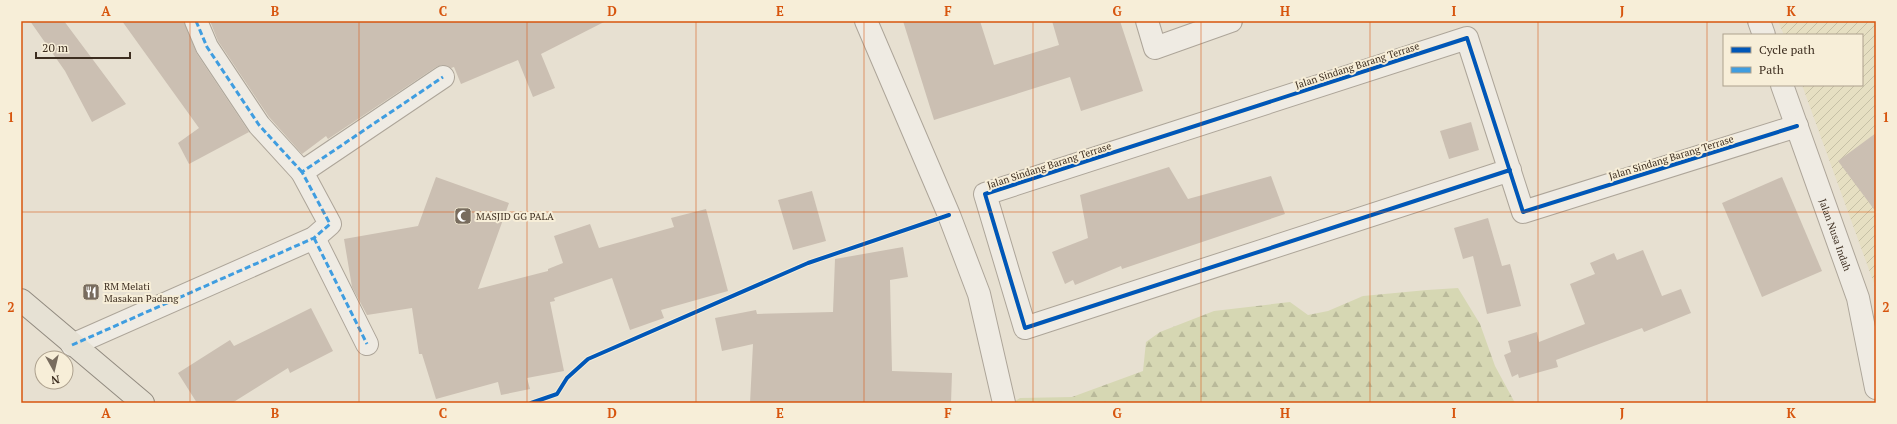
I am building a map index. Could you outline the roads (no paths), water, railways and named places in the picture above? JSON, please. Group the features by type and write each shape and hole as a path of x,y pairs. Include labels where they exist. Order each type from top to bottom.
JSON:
{"main road":[{"path":"21,300 72,345 143,403"}],"street":[{"path":"72,345 314,238 330,224 302,172 259,125 207,47 196,21"},
{"path":"866,21 949,215 980,294 1004,403"},
{"path":"1147,21 1155,48 1231,21"},
{"path":"1759,21 1764,34"},
{"name":"Jalan Sindang Barang Terrase","path":"1510,170 1025,328 985,194 1467,38 1510,170 1523,212 1797,126"},
{"path":"302,172 443,77"},
{"name":"Jalan Nusa Indah","path":"1782,86 1858,298 1876,388"},
{"path":"314,238 367,344"}],"place":[{"name":"MASJID GG PALA","path":"463,216"},
{"name":"RM Melati Masakan Padang","path":"91,292"}]}
